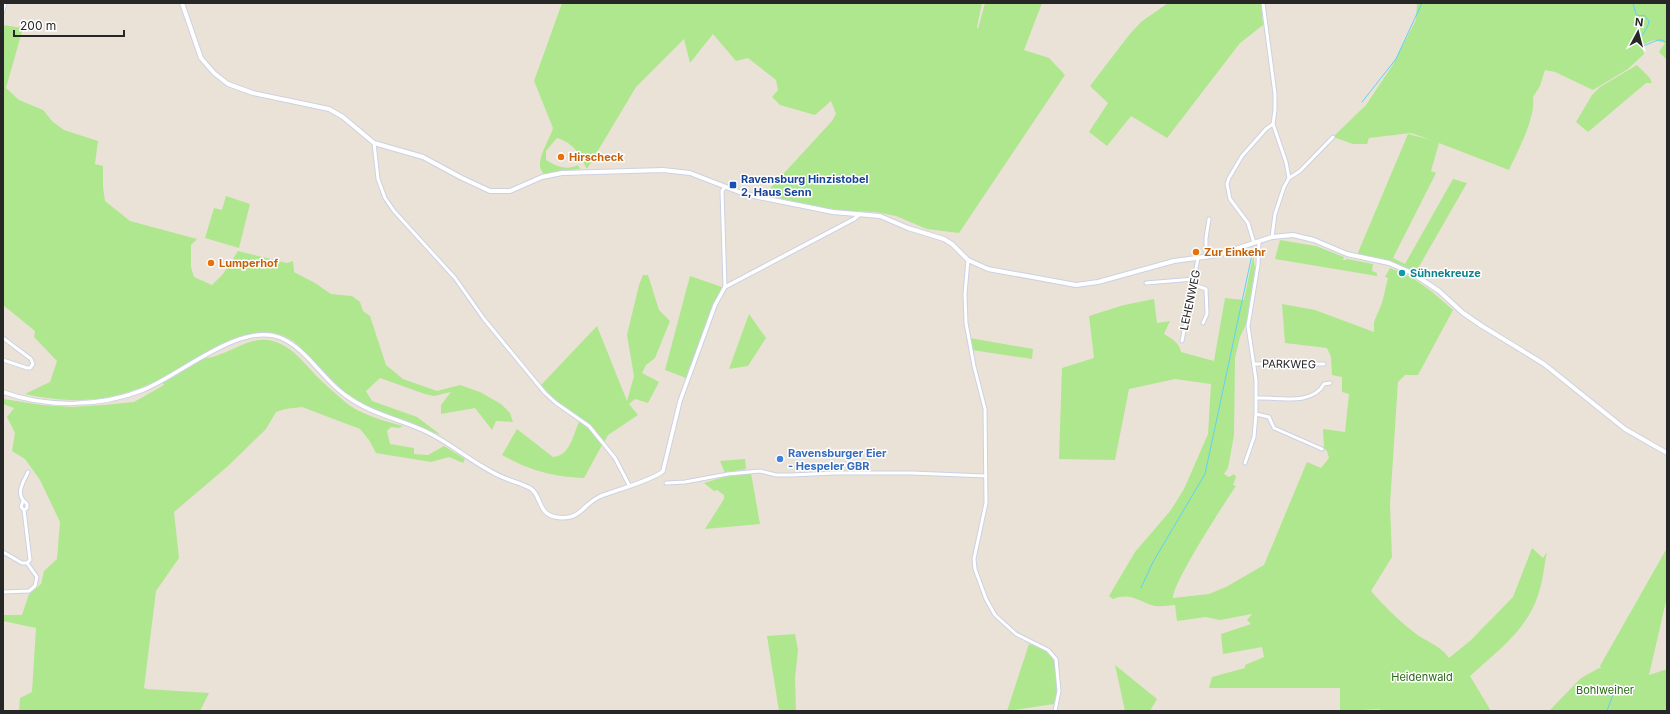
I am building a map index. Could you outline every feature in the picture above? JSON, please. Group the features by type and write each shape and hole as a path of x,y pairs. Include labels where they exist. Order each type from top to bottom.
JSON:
{"main road":[{"path":"182,3 198,51 204,63 214,73 235,87 253,93 329,109 347,120 374,143 424,157 482,188 497,192 510,191 542,177 574,172 678,171 701,176 739,192 822,210 880,216 916,231 934,235 952,244 968,260 988,269 1066,284 1085,284 1174,261 1218,255 1272,237 1282,235 1303,236 1349,255 1389,264 1418,276 1469,318 1550,369 1625,429 1667,453"}],"street":[{"path":"3,11 5,3"},
{"path":"1263,3 1275,110 1273,124 1286,162 1289,178 1275,214 1272,237"},
{"path":"1245,463 1254,437 1256,414 1257,398 1254,364 1248,326 1258,265 1256,242 1248,223 1230,199 1227,184 1228,178 1242,156 1258,137 1273,124"},
{"path":"1289,178 1300,171 1333,138"},
{"path":"374,143 378,179 385,198 394,211 455,278 484,319 545,393 556,403 590,426 615,458 629,485"},
{"path":"3,392 29,399 66,403 104,401 136,393 157,384 228,345 249,337 270,335 282,338 293,345 330,383 361,406 432,435 491,472 532,490 542,510 553,517 568,518 580,514 591,502 629,485 659,475 663,471 680,401 715,305 725,286 722,191 725,187"},
{"path":"725,286 854,219 860,214"},
{"path":"1206,257 1206,238 1209,219"},
{"name":"LEHENWEG","path":"1182,341 1198,258"},
{"path":"968,260 964,294 966,323 974,366 985,409 986,476 984,514 974,560 975,569 986,599 995,615 1016,634 1048,650 1056,659 1059,691 1055,711"},
{"path":"1146,284 1194,279"},
{"path":"1194,285 1205,288 1206,290 1207,314 1203,323"},
{"path":"3,338 31,359 33,364 26,368 3,360"},
{"name":"PARKWEG","path":"1254,364 1324,364"},
{"path":"1257,398 1301,399 1319,391 1324,384 1330,383"},
{"path":"1256,414 1269,417 1274,428 1322,449"},
{"path":"666,483 704,480 728,474 754,471 791,475 835,473 904,473 986,476"},
{"path":"27,563 30,558 24,510 27,508 27,504 23,501 21,489 28,472"},
{"path":"3,552 22,564 27,563"},
{"path":"3,592 29,591 35,586 37,577 27,563"}],"green space":[{"path":"562,3 982,3 977,27 978,29 985,3 1042,3 1024,50 1049,58 1065,75 959,233 927,229 896,216 876,212 830,210 764,195 832,121 836,114 831,101 815,115 780,105 772,97 778,90 776,80 748,58 736,61 713,34 690,63 684,39 636,87 587,169 572,146 557,138 546,151 546,160 557,166 565,168 578,165 580,169 544,174 541,170 541,158 553,128 534,81"},
{"path":"1168,3 1261,3 1263,25 1240,43 1167,138 1131,116 1107,146 1089,132 1108,103 1090,86 1129,35 1141,22"},
{"path":"1417,3 1667,3 1667,60 1659,52 1665,43 1654,40 1642,45 1644,54 1628,69 1593,90 1555,72 1545,70 1540,86 1533,97 1532,114 1526,134 1509,170 1439,143 1431,171 1436,173 1393,258 1405,264 1453,179 1467,183 1417,270 1413,267 1411,270 1397,264 1357,255 1408,134 1431,140 1411,133 1369,138 1367,144 1353,144 1333,137 1366,105 1392,66 1416,20"},
{"path":"3,25 23,28 6,88 19,100 43,110 53,122 64,130 98,141 95,164 103,166 105,201 130,221 197,239 191,245 191,267 194,277 212,285 223,274 238,251 287,263 293,261 294,272 315,283 331,294 352,296 360,302 363,311 370,316 386,365 403,379 437,391 460,385 480,392 501,404 510,413 513,422 496,421 492,430 475,408 441,414 441,405 451,392 434,396 380,378 366,391 372,401 417,417 441,435 395,419 373,410 345,393 302,349 290,339 277,334 250,334 223,344 197,358 216,356 253,341 273,341 281,344 296,354 320,379 353,408 373,417 403,426 399,428 391,427 387,431 390,444 414,448 414,454 428,455 444,446 465,459 463,463 449,457 431,462 376,453 369,440 360,429 302,407 285,409 276,412 266,429 228,466 174,512 179,558 156,591 144,688 209,693 200,711 19,711 20,698 32,692 36,628 3,621 3,615 22,615 29,594 41,584 44,571 57,559 60,522 40,480 25,459 12,451 15,433 7,417 14,408 3,404 3,399 42,405 72,407 103,405 134,402 164,385 161,379 127,393 94,399 61,400 25,394 50,382 57,361 34,337 35,331 3,305"},
{"path":"1637,65 1650,78 1652,83 1646,83 1588,132 1576,122 1592,95 1600,87"},
{"path":"226,196 250,204 239,248 205,238 214,208 222,210"},
{"path":"1280,240 1316,246 1344,257 1343,260 1347,259 1373,264 1372,271 1377,273 1377,276 1275,259"},
{"name":"Heidenwald","path":"1253,256 1255,267 1247,322 1240,337 1235,358 1234,435 1228,468 1224,474 1229,477 1234,474 1236,477 1233,485 1236,486 1211,525 1181,577 1173,598 1209,594 1226,587 1264,565 1307,462 1321,468 1329,458 1327,451 1324,448 1323,429 1345,432 1349,394 1342,392 1342,377 1332,375 1331,357 1327,348 1285,343 1282,304 1315,310 1374,332 1374,322 1382,303 1388,278 1385,277 1390,268 1399,271 1416,280 1453,310 1418,375 1405,375 1398,382 1390,504 1392,557 1371,591 1406,626 1439,648 1449,658 1471,640 1513,597 1532,548 1543,558 1547,552 1540,590 1533,608 1519,630 1510,640 1470,676 1491,711 1380,711 1380,709 1342,711 1340,710 1340,688 1209,688 1212,677 1245,668 1245,665 1264,657 1262,647 1223,654 1221,634 1251,624 1247,620 1252,614 1220,620 1206,617 1177,621 1175,605 1155,606 1135,598 1120,597 1113,599 1109,596 1135,552 1171,510 1184,489 1208,434 1211,384 1175,379 1129,389 1115,460 1059,459 1062,368 1094,358 1089,316 1124,305 1154,299 1157,323 1170,321 1164,334 1177,343 1181,352 1214,361 1225,298 1244,300"},
{"path":"643,275 648,275 659,310 670,321 655,358 646,365 642,373 659,382 648,403 635,399 629,404 638,415 608,435 603,444 591,426 557,402 541,385 597,326 627,401 634,376 627,335 639,285"},
{"path":"690,276 722,287 686,378 665,370"},
{"path":"749,314 766,338 748,366 729,369"},
{"path":"970,338 1033,349 1032,359 972,350"},
{"path":"580,420 589,427 602,445 584,478 561,476 542,472 502,455 517,429 553,457 559,456 564,453 571,443"},
{"path":"745,459 746,469 725,473 720,461"},
{"path":"751,473 760,524 705,529 724,499 724,495 717,490 714,491 704,483 727,476"},
{"name":"Bohlweiher","path":"1667,548 1667,597 1649,675 1667,669 1667,711 1549,711 1581,678 1599,668 1601,669 1600,666"},
{"path":"795,634 798,650 795,678 796,711 779,711 767,636"},
{"path":"1029,644 1044,649 1054,660 1058,674 1058,682 1054,704 1007,711"},
{"path":"1115,665 1157,699 1150,711 1125,711"}],"waterway":[{"path":"1362,102 1396,59 1422,3"},
{"path":"1633,3 1636,14 1639,16 1644,15 1649,21 1640,39 1639,45 1646,45 1657,40 1667,43"},
{"path":"1141,588 1153,562 1205,474 1253,250"},
{"path":"1607,711 1617,683"}],"place":[{"name":"Hirscheck","path":"561,157"},
{"name":"Ravensburg Hinzistobel 2, Haus Senn","path":"733,185"},
{"name":"Zur Einkehr","path":"1196,252"},
{"name":"Lumperhof","path":"211,263"},
{"name":"Sühnekreuze","path":"1402,273"},
{"name":"Ravensburger Eier - Hespeler GBR","path":"780,459"}]}
